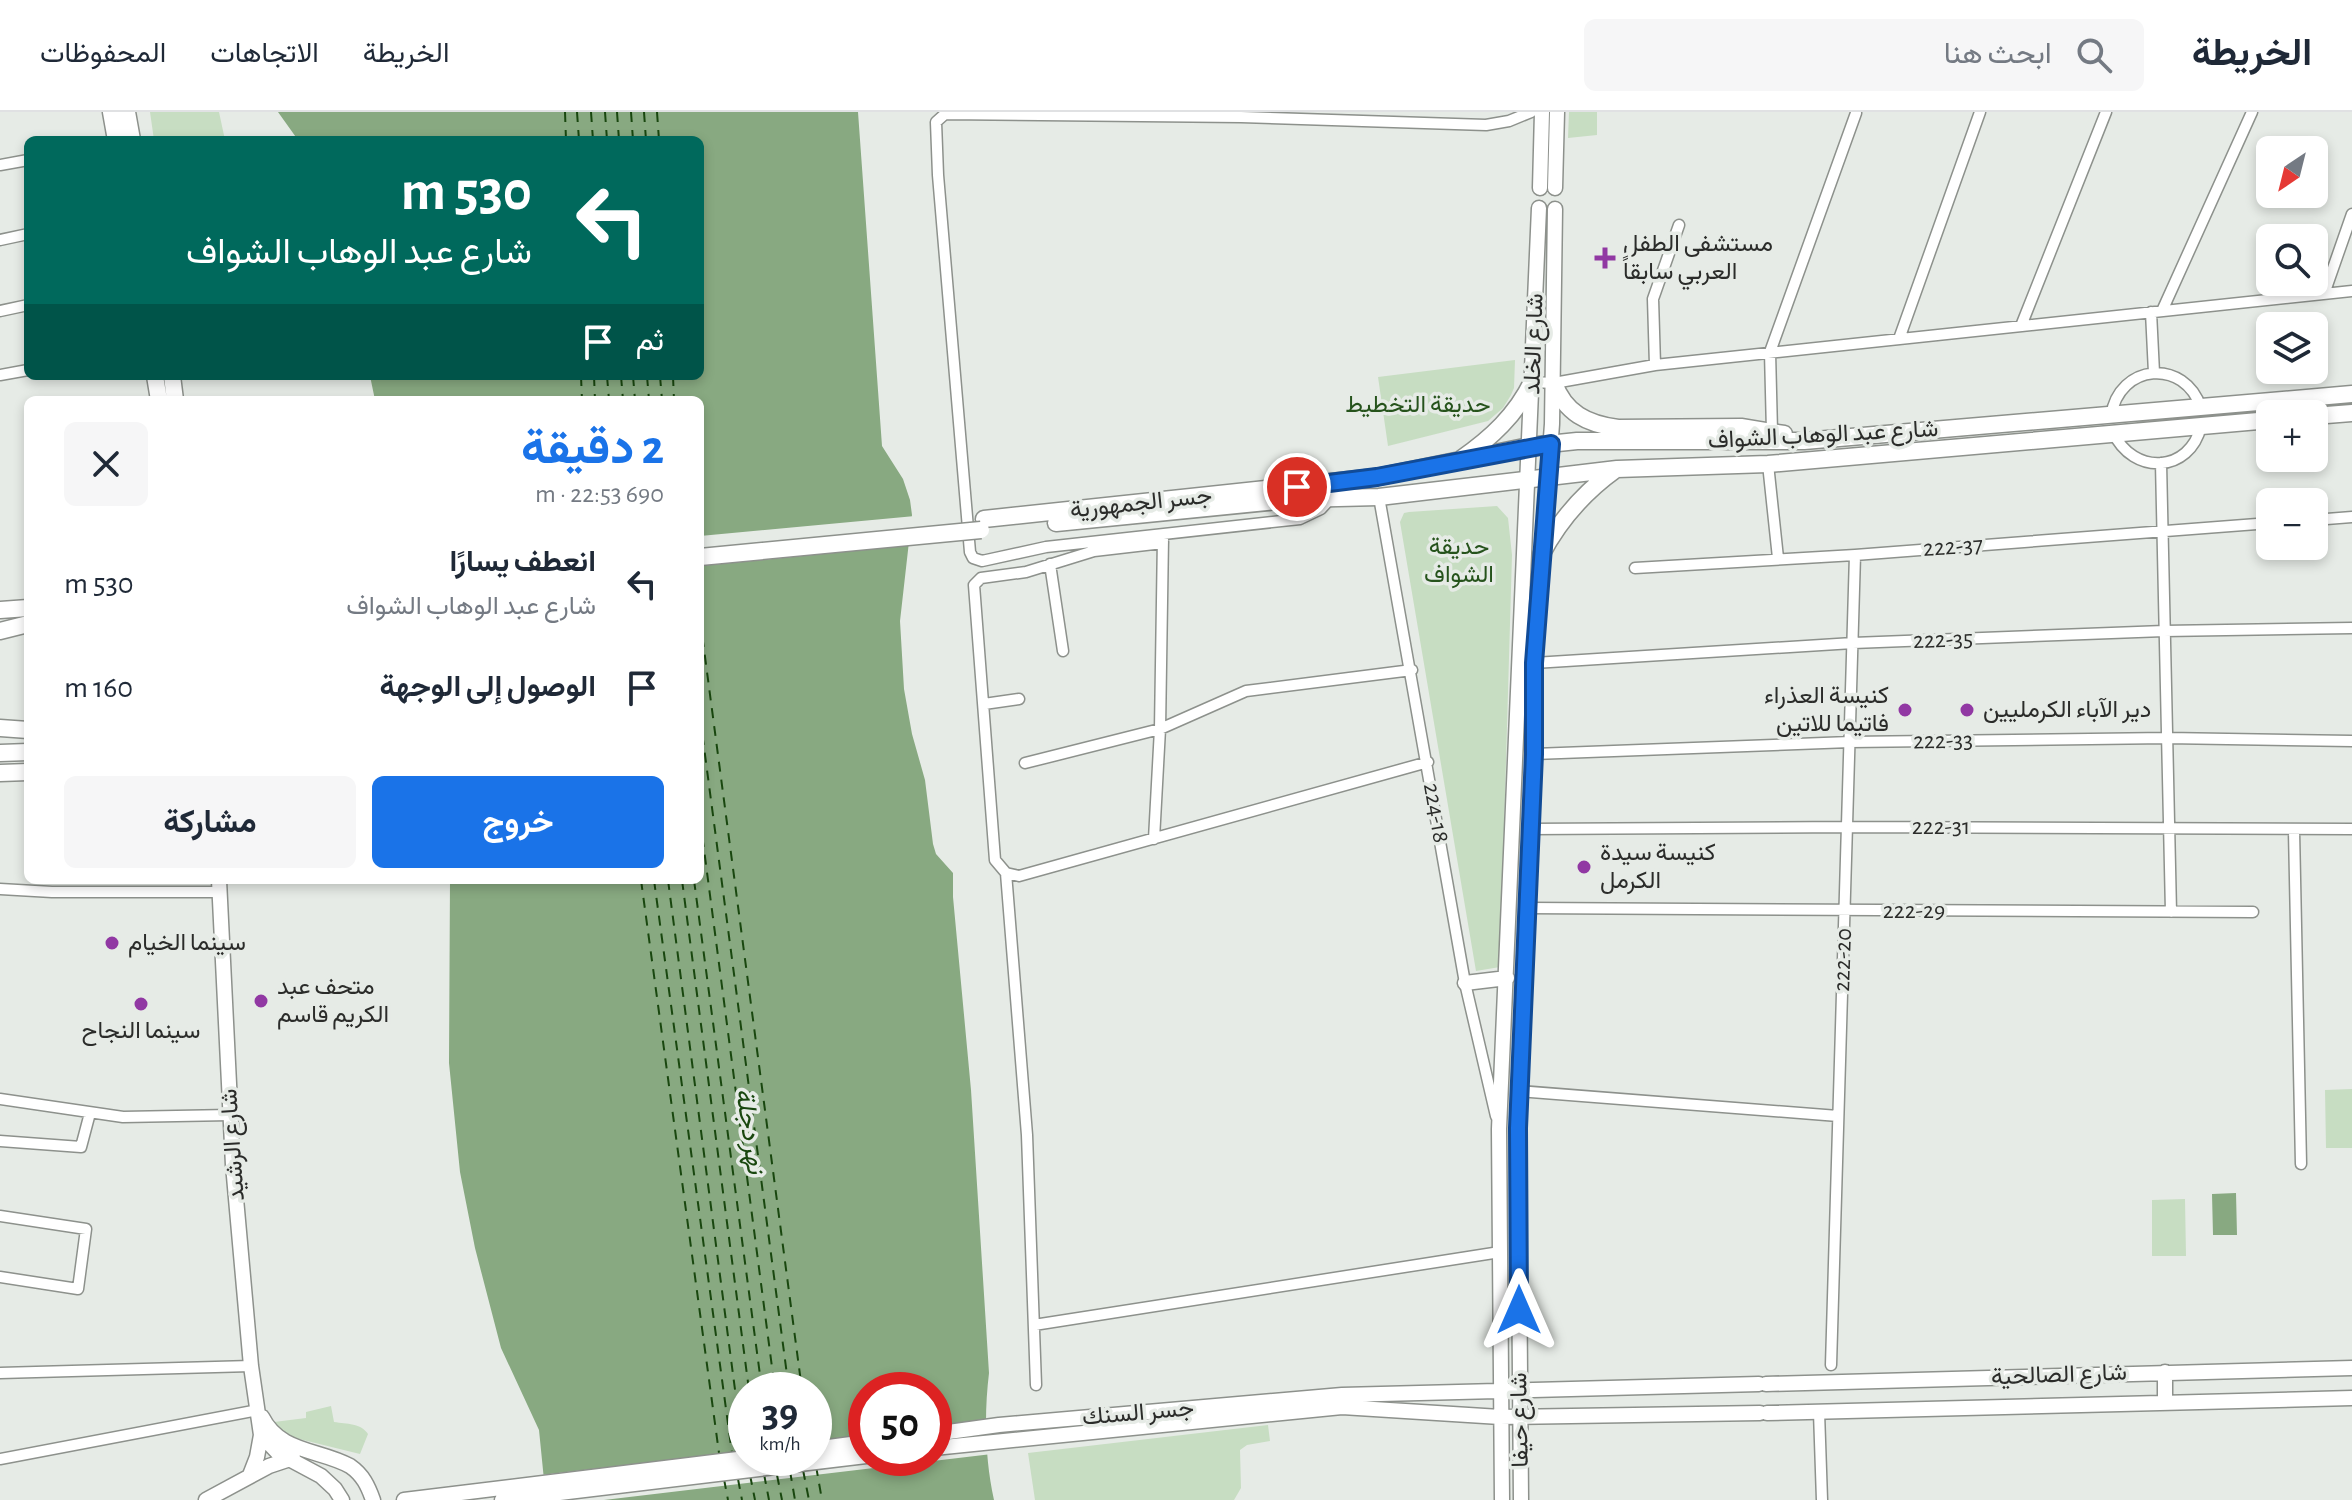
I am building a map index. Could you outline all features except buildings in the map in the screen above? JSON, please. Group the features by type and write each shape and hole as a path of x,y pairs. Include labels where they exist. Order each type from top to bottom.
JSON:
{"main road":[{"path":"111,112 115,136"},
{"path":"127,112 131,136"},
{"path":"1542,112 1548,188 1557,112"},
{"name":"شارع الخلد","path":"1528,479 1539,208"},
{"name":"شارع الخلد","path":"1548,477 1554,383 1555,209"},
{"path":"1456,463 1508,419 1532,382"},
{"path":"1554,383 1559,398 1567,407 1585,420 1600,425 1618,428 1741,427 1804,441"},
{"name":"شارع عبد الوهاب الشواف","path":"1298,493 1529,446 1577,441 1804,441 2112,424 2201,417 2352,394"},
{"path":"2328,415 2352,413"},
{"name":"شارع عبد الوهاب الشواف","path":"2201,417 2256,419"},
{"name":"شارع عبد الوهاب الشواف","path":"1298,493 1331,498 1379,497 1617,469 1768,464 2112,424"},
{"path":"1541,555 1570,509 1617,469"},
{"name":"شارع حيفا","path":"1521,1500 1519,1091 1534,754 1534,663 1548,477"},
{"name":"شارع حيفا","path":"1502,1500 1499,1129 1528,479"},
{"name":"جسر الجمهورية","path":"704,557 983,524 1298,493"},
{"name":"جسر الجمهورية","path":"704,546 983,524"},
{"path":"0,610 24,608"},
{"path":"0,631 24,625"},
{"path":"0,728 24,730"},
{"path":"0,753 24,752"},
{"path":"0,773 24,772"},
{"name":"شارع الرشيد","path":"220,886 230,1115 251,1366 261,1435"},
{"path":"1465,983 1507,978"},
{"name":"شارع الصالحية","path":"1342,1401 1500,1391 2352,1368"},
{"path":"2165,1372 2165,1403"},
{"name":"شارع الصالحية","path":"1342,1401 1520,1417 2352,1398"},
{"name":"جسر السنك","path":"952,1432 999,1425 1342,1401"},
{"name":"جسر السنك","path":"952,1446 1342,1401"},
{"path":"258,1410 274,1435 309,1452 339,1460 359,1472 373,1500"},
{"path":"261,1435 272,1448 321,1476 342,1500"},
{"path":"250,1475 261,1435"},
{"path":"206,1500 250,1475 309,1452"},
{"path":"502,1500 848,1458"},
{"path":"404,1500 728,1460"}],"street":[{"path":"1163,538 1046,547 982,561 973,558 970,552 938,175 935,126 939,118 945,114 1241,117 1486,125 1509,121 1531,112"},
{"path":"1899,339 1980,112"},
{"path":"2021,326 2106,112"},
{"path":"2154,373 2157,312 2252,112"},
{"path":"1772,432 1770,352 1856,113"},
{"path":"0,165 24,161"},
{"path":"2328,283 2352,214"},
{"path":"1655,365 1653,299 1679,225"},
{"path":"0,240 24,235"},
{"path":"2328,294 2352,291"},
{"path":"1532,382 1554,383 1655,365 1770,352 2305,296"},
{"path":"0,311 24,306"},
{"path":"0,375 24,371"},
{"path":"2154,373 2184,382 2195,394 2201,417 2196,440 2187,451 2175,460 2161,463 2145,462 2132,456 2120,445 2112,424 2115,400 2124,386 2138,377 2154,373"},
{"path":"2161,463 2171,912"},
{"path":"1768,464 1778,558"},
{"name":"224-18","path":"1379,497 1465,983 1499,1129"},
{"path":"1036,1385 1027,1135 1006,873 995,860 973,589 981,578 1009,576 1094,551 1300,519 1321,509 1331,498"},
{"path":"2328,519 2352,517"},
{"name":"222-37","path":"1635,568 1855,555 2256,524"},
{"path":"1154,839 1160,729 1163,538"},
{"name":"222-20","path":"1831,1365 1855,555"},
{"path":"1050,564 1063,651"},
{"name":"222-35","path":"1534,663 1853,643 2164,631 2352,628"},
{"path":"1025,763 1160,729 1246,691 1412,670"},
{"path":"984,704 1019,699"},
{"name":"222-33","path":"1534,754 1850,742 2167,738 2352,741"},
{"path":"1006,873 1019,876 1428,762"},
{"name":"222-31","path":"1530,829 2352,829"},
{"path":"2294,831 2301,1164"},
{"path":"0,889 52,892 220,886"},
{"name":"222-29","path":"1527,908 2253,912"},
{"path":"1519,1091 1838,1116"},
{"path":"0,1099 123,1117 230,1115"},
{"path":"0,1141 81,1147 90,1113"},
{"path":"0,1216 86,1229 78,1289 0,1277"},
{"path":"1034,1325 1500,1252"},
{"path":"1813,1383 1824,1376 1831,1365 1848,1382"},
{"path":"0,1373 251,1366"},
{"path":"0,1459 258,1410"},
{"path":"1819,1412 1822,1500"}],"green space":[{"path":"150,112 219,112 224,136 153,136"},
{"path":"1569,112 1597,112 1597,135 1568,138"},
{"name":"حديقة التخطيط","path":"1515,360 1511,395 1503,408 1488,421 1388,446 1378,377"},
{"name":"حديقة الشواف","path":"1497,506 1508,518 1512,555 1500,967 1476,971 1400,522 1404,513 1409,512"},
{"path":"2352,1089 2352,1148 2326,1148 2325,1090"},
{"path":"2185,1199 2186,1256 2152,1256 2152,1200"},
{"path":"331,1406 334,1422 358,1426 368,1434 360,1454 295,1438 276,1428 274,1422 306,1418 306,1412"},
{"path":"1268,1425 1270,1441 1247,1445 1240,1450 1241,1488 1234,1500 1035,1500 1028,1453"}],"water":[{"name":"نهر دجلة","path":"278,112 858,112 882,446 903,479 912,515 900,621 904,689 925,780 933,844 936,854 953,873 989,1373 987,1453 994,1500 546,1500 539,1430 501,1348 475,1248 460,1172 449,1063 450,884 704,884 704,396 374,396 371,380 704,380 704,136 295,136"},
{"path":"2236,1193 2237,1235 2213,1235 2212,1194"}],"pier":[{"path":"915,516 913,545 704,566 704,536"},
{"path":"990,1422 992,1454 952,1459 952,1427"},
{"path":"848,1444 848,1471 832,1473 832,1451"},
{"path":"728,1453 728,1476 806,1476 604,1500 542,1500 541,1475"}],"ferry route":[{"path":"565,112 566,136"},
{"path":"577,112 579,136"},
{"path":"591,112 593,136"},
{"path":"605,112 607,136"},
{"path":"617,112 619,136"},
{"path":"631,112 633,136"},
{"path":"644,112 646,136"},
{"path":"657,112 659,136"},
{"path":"581,380 582,396"},
{"path":"594,380 595,396"},
{"path":"607,380 609,396"},
{"path":"621,380 623,396"},
{"path":"633,380 635,396"},
{"path":"647,380 649,396"},
{"path":"660,380 662,396"},
{"path":"673,380 674,396"},
{"path":"704,649 800,1372"},
{"path":"704,747 787,1372"},
{"path":"704,849 773,1372"},
{"path":"642,884 719,1453"},
{"path":"655,884 728,1424"},
{"path":"669,884 733,1372"},
{"path":"683,884 747,1372"},
{"path":"695,884 760,1372"},
{"path":"750,1476 755,1500"},
{"path":"764,1476 769,1500"},
{"path":"777,1476 782,1500"},
{"path":"791,1476 795,1500"},
{"path":"804,1476 809,1500"},
{"path":"818,1476 822,1500"},
{"path":"724,1479 728,1500"},
{"path":"738,1479 742,1500"}],"place":[{"name":"مستشفى الطفل العربي سابقاً","path":"1605,258"},
{"name":"كنيسة العذراء فاتيما للاتين","path":"1905,710"},
{"name":"دير الآباء الكرمليين","path":"1967,710"},
{"name":"كنيسة سيدة الكرمل","path":"1584,867"},
{"name":"سينما الخيام","path":"112,943"},
{"name":"متحف عبد الكريم قاسم","path":"261,1001"},
{"name":"سينما النجاح","path":"141,1004"}],"route":[{"path":"1297,487 1377,477 1551,444 1534,663 1534,754 1518,1128 1519,1310"}]}
